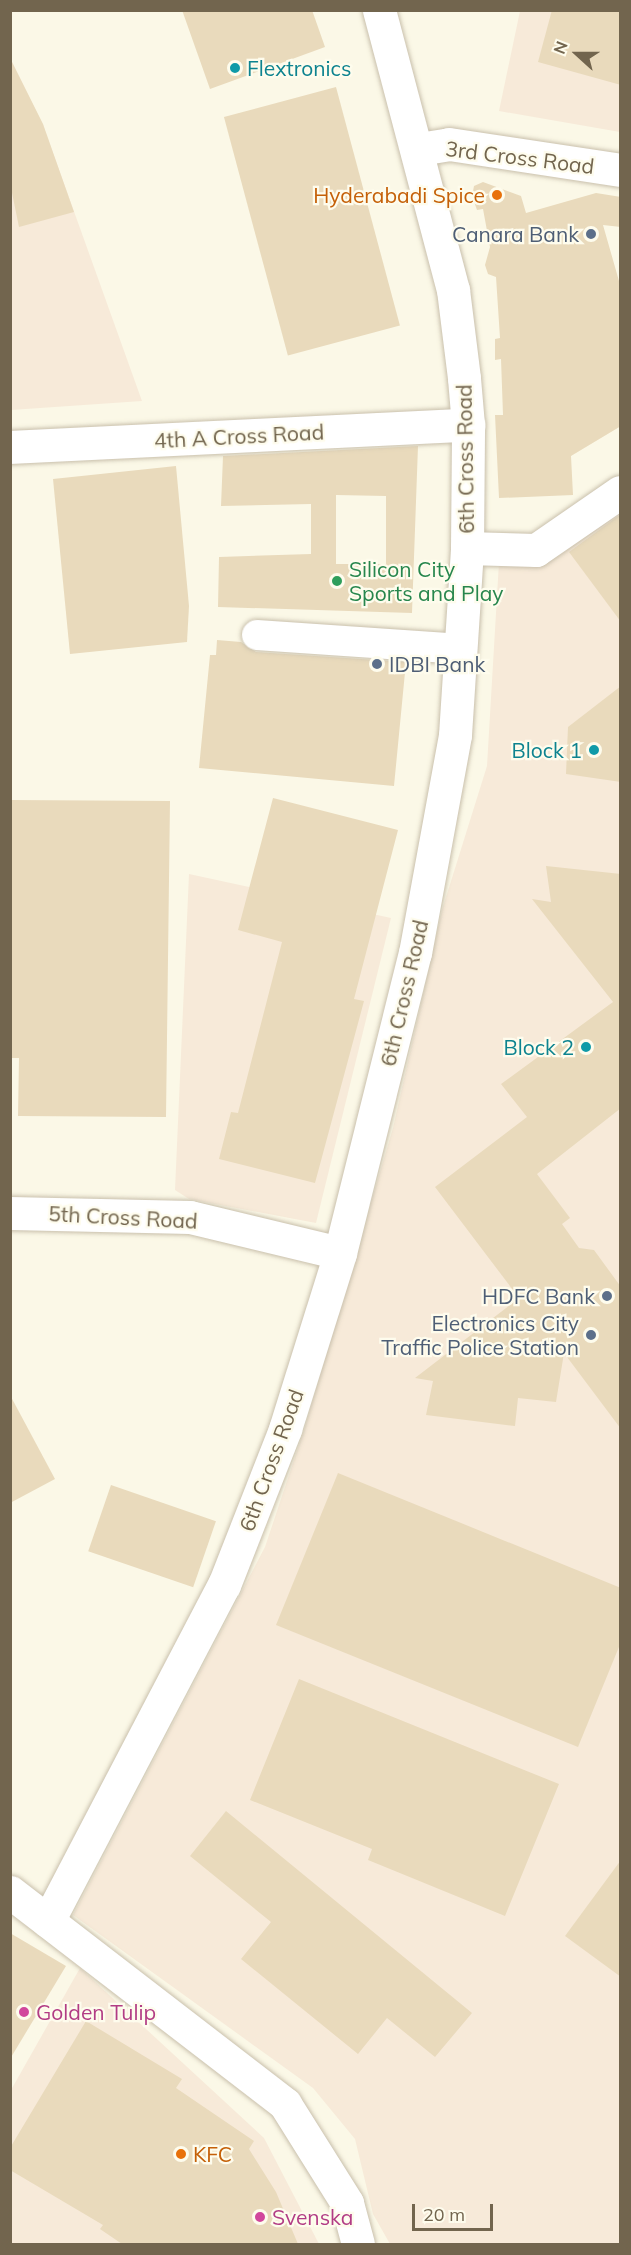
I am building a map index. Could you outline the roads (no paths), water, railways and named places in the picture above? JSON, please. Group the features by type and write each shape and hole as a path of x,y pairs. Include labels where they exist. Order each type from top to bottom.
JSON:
{"street":[{"name":"6th Cross Road","path":"48,1921 224,1585 285,1429 340,1253 416,953 455,735 467,548 468,425 453,290 419,149 379,10"},
{"name":"3rd Cross Road","path":"419,149 449,144 621,170"},
{"name":"4th A Cross Road","path":"10,447 468,425"},
{"path":"467,548 536,550 621,492"},
{"path":"257,635 462,649"},
{"name":"5th Cross Road","path":"10,1213 189,1217 340,1253"},
{"path":"10,1892 285,2104 347,2203 358,2244"}],"place":[{"name":"Flextronics","path":"235,68"},
{"name":"Hyderabadi Spice","path":"497,195"},
{"name":"Canara Bank","path":"591,234"},
{"name":"Silicon City Sports and Play","path":"337,581"},
{"name":"IDBI Bank","path":"377,664"},
{"name":"Block 1","path":"594,750"},
{"name":"Block 2","path":"586,1047"},
{"name":"HDFC Bank","path":"607,1296"},
{"name":"Electronics City Traffic Police Station","path":"591,1335"},
{"name":"Golden Tulip","path":"24,2012"},
{"name":"KFC","path":"181,2154"},
{"name":"Svenska","path":"260,2217"}]}
